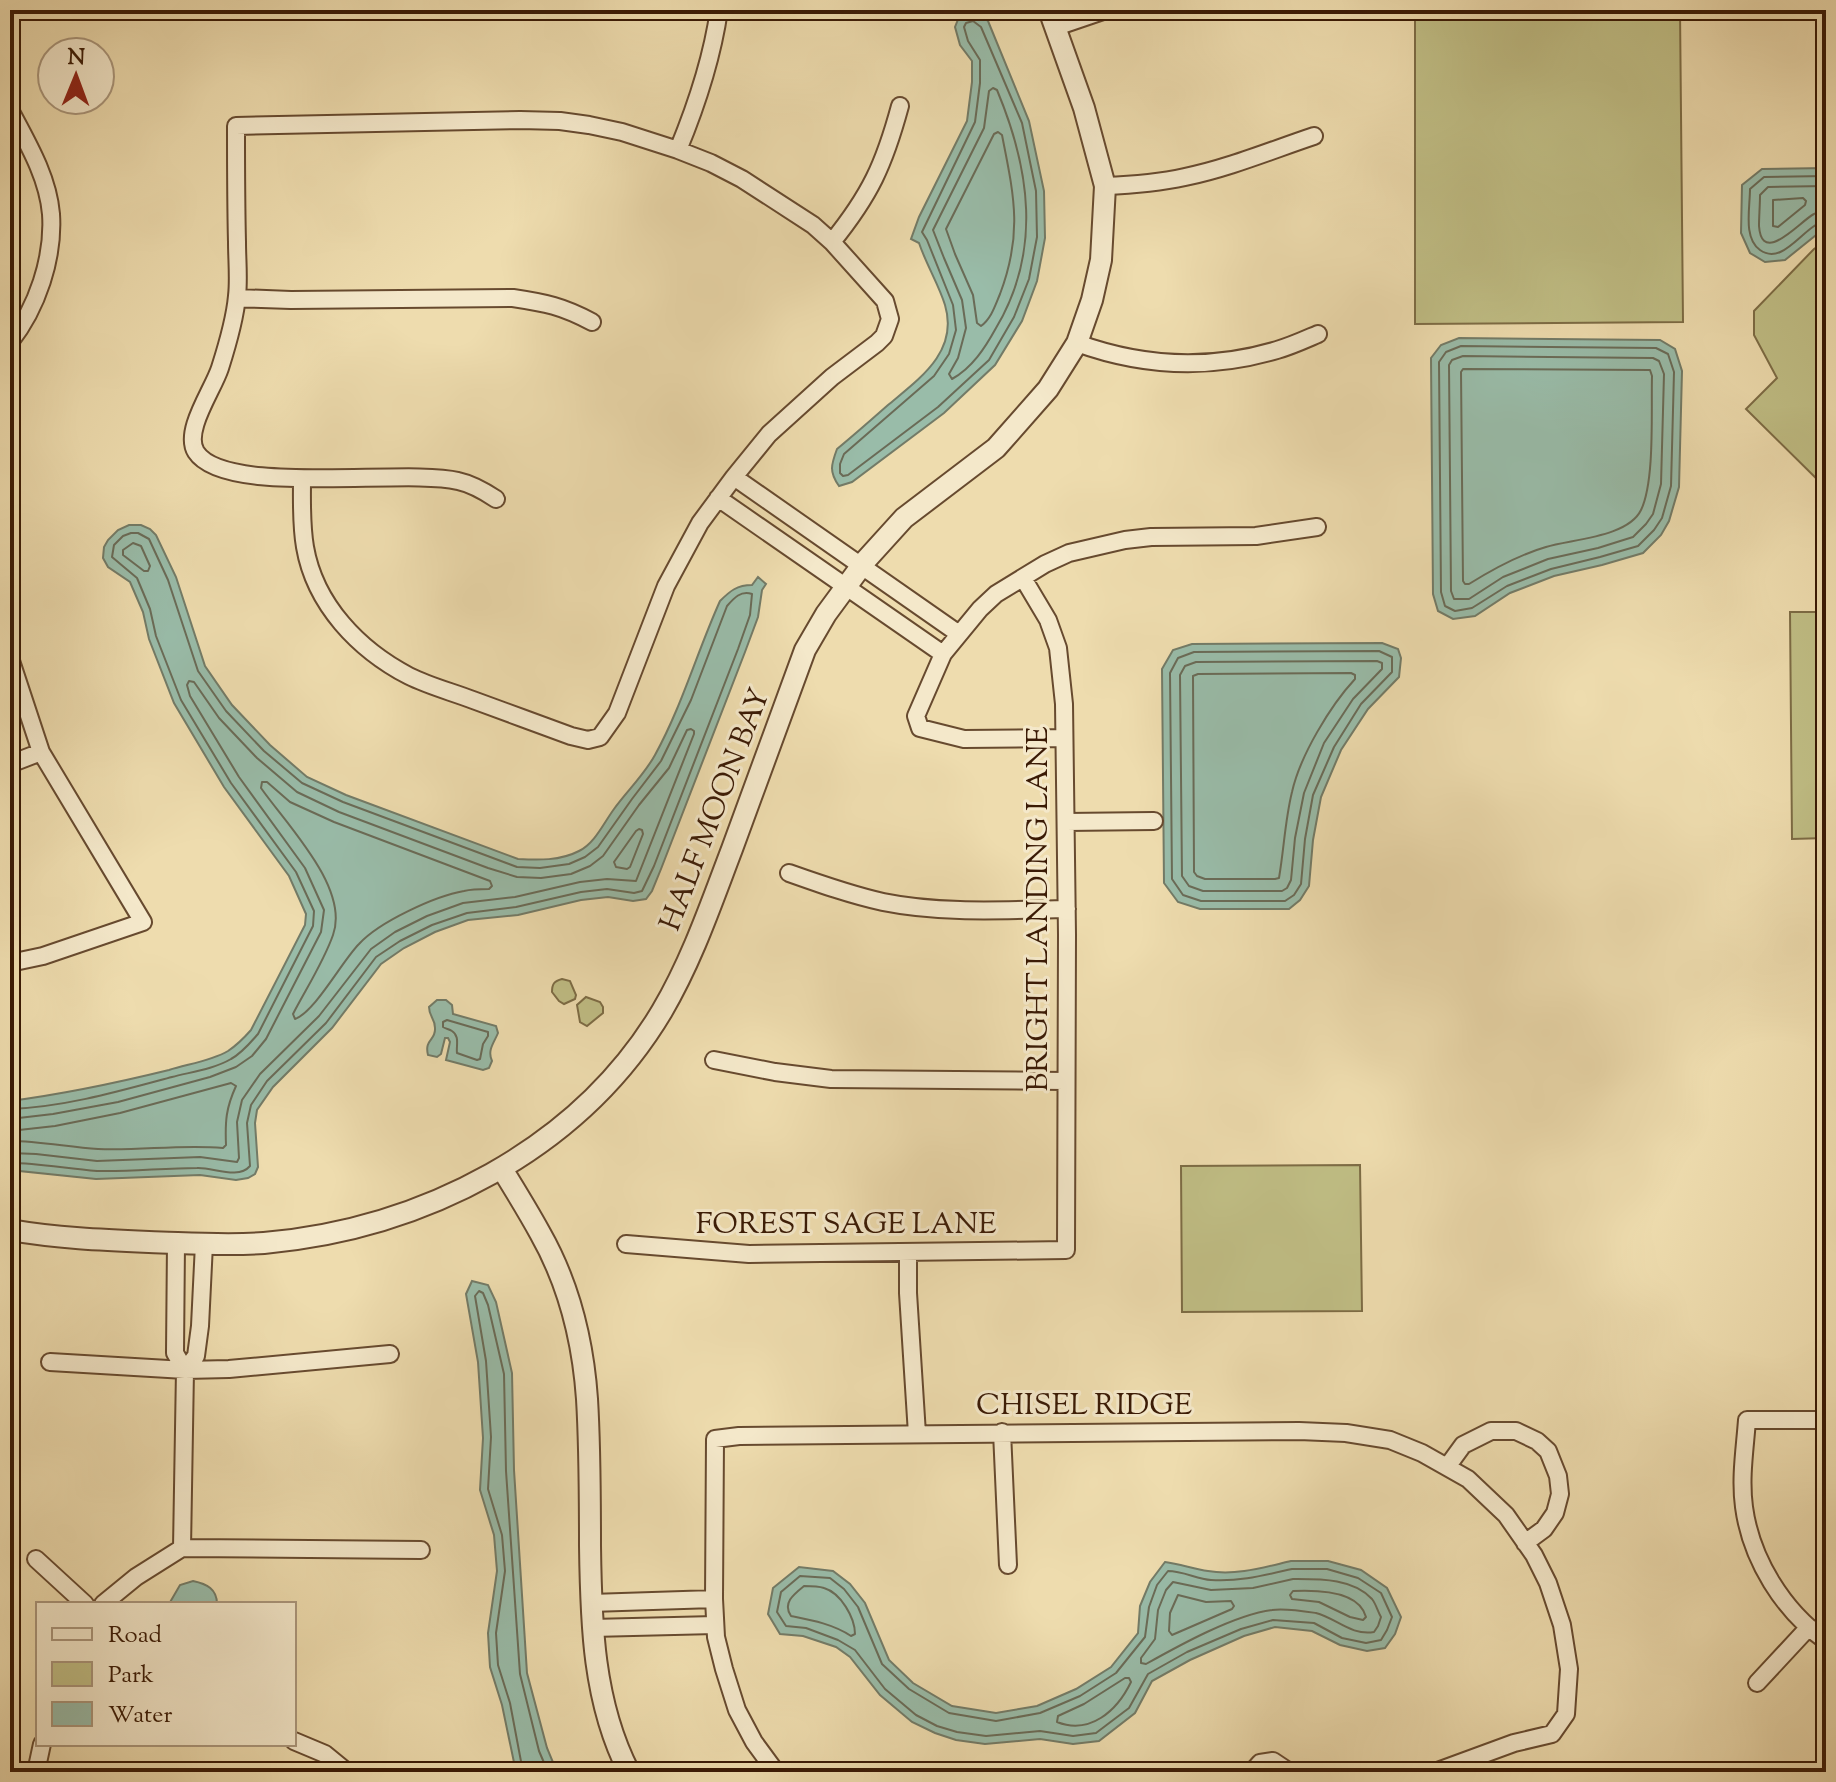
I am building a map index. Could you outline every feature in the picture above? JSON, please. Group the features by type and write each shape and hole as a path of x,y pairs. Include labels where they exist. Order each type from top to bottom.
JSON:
{"street":[{"path":"678,150 707,69 719,10"},
{"path":"1052,18 1106,10"},
{"name":"HALF MOON BAY","path":"10,1230 63,1238 204,1244 261,1243 345,1231 411,1212 502,1169 552,1134 614,1076 642,1041 678,982 701,931 805,650 826,614 861,566 904,518 996,448 1048,389 1077,343 1092,300 1101,260 1105,186 1084,108 1052,18"},
{"path":"832,242 869,192 883,163 900,106"},
{"path":"10,110 37,164 51,214 46,264 40,288 31,310 10,342"},
{"path":"302,479 305,550 314,576 324,600 361,644 412,678 571,736 588,740 600,737 617,713 666,586 700,523 769,434 804,401 884,336 890,319 885,301 813,225 742,179 678,150 622,132 560,121 520,120 236,126 237,298 220,368 193,425 194,449 206,462 250,475 302,479 435,477 477,487 496,499"},
{"path":"1105,186 1147,184 1187,177 1314,136"},
{"path":"237,298 513,298 545,302 568,309 592,322"},
{"path":"1077,343 1109,355 1198,364 1279,350 1318,334"},
{"path":"734,477 959,634"},
{"path":"718,498 943,654"},
{"path":"1064,738 964,739 920,728 916,716 943,654 996,594 1069,553 1125,540 1256,536 1317,527"},
{"name":"BRIGHT LANDING LANE","path":"1023,578 1048,620 1058,648 1062,683 1067,909 1066,1250"},
{"path":"10,658 41,752 143,922 43,956 10,963"},
{"path":"10,764 41,752"},
{"path":"1066,822 1154,821"},
{"path":"789,873 885,902 978,910 1067,909"},
{"path":"714,1060 831,1079 1065,1081"},
{"path":"502,1169 552,1257 580,1342 589,1435 591,1603 595,1662 612,1733 629,1772"},
{"path":"176,1243 175,1353 185,1370 182,1548"},
{"path":"185,1370 196,1356 204,1244"},
{"name":"FOREST SAGE LANE","path":"626,1244 749,1254 1066,1250"},
{"path":"908,1253 917,1434"},
{"path":"50,1362 185,1370 229,1369 390,1354"},
{"path":"1826,1420 1747,1420 1742,1486 1747,1526 1771,1581 1809,1627 1826,1641"},
{"name":"CHISEL RIDGE","path":"714,1599 715,1439 739,1436 1002,1432 1299,1431 1346,1433 1390,1440 1422,1453 1468,1479 1506,1515 1534,1555 1548,1583 1562,1625 1569,1669 1566,1714 1552,1734 1514,1743 1435,1772"},
{"path":"1447,1467 1463,1445 1491,1431 1516,1431 1537,1441 1548,1451 1558,1476 1560,1494 1555,1513 1544,1529 1525,1543"},
{"path":"1002,1432 1008,1565"},
{"path":"105,1602 136,1577 182,1548 421,1550"},
{"path":"36,1559 83,1602"},
{"path":"591,1603 714,1599 715,1625 724,1669 737,1710 754,1742 776,1772"},
{"path":"592,1628 715,1625"},
{"path":"1757,1683 1809,1627"},
{"path":"296,1742 325,1754 347,1772"},
{"path":"36,1772 42,1746"},
{"path":"1252,1772 1260,1763 1273,1761 1287,1772"}],"green space":[{"path":"1415,10 1680,10 1683,322 1415,324"},
{"path":"1826,241 1826,488 1746,409 1777,378 1754,335 1754,311 1814,249"},
{"path":"1790,612 1826,612 1826,838 1792,839"},
{"path":"562,979 570,981 576,995 575,999 564,1004 552,992 554,983"},
{"path":"586,997 600,1002 603,1007 603,1013 587,1026 580,1022 577,1005"},
{"path":"1360,1165 1362,1311 1182,1312 1181,1166"}],"water":[{"path":"979,14 988,21 1029,121 1044,191 1045,238 1037,281 1022,321 995,365 944,413 852,482 839,486 832,468 837,449 923,374 933,363 946,337 948,322 945,305 919,243 911,239 967,121 972,61 960,45 955,27 959,17"},
{"path":"1826,168 1826,227 1785,260 1765,262 1750,253 1741,233 1742,185 1762,169"},
{"path":"1459,338 1660,340 1675,349 1682,371 1679,487 1669,521 1661,535 1643,553 1554,576 1510,593 1475,616 1453,619 1438,611 1433,594 1431,358 1441,345"},
{"path":"129,525 141,525 156,535 176,577 205,666 232,705 270,745 307,777 346,795 518,859 564,857 585,848 655,755 720,601 734,589 752,585 758,577 766,584 745,652 661,869 646,899 633,901 608,897 581,900 518,915 468,920 435,932 381,964 332,1028 273,1087 257,1110 258,1167 255,1174 248,1178 236,1180 200,1175 96,1179 10,1170 10,1101 70,1092 169,1070 228,1051 251,1030 305,925 306,914 289,876 224,787 174,703 130,582 108,567 103,558 108,540"},
{"path":"1382,643 1398,649 1401,658 1399,677 1368,709 1341,750 1321,797 1309,886 1300,900 1289,909 1200,909 1178,902 1164,883 1162,669 1173,650 1192,644"},
{"path":"437,1000 446,1000 452,1005 453,1014 496,1026 498,1033 491,1050 489,1068 483,1070 446,1060 448,1038 445,1038 441,1054 437,1057 428,1055 435,1028 429,1007"},
{"path":"472,1281 488,1285 496,1302 512,1373 514,1470 527,1673 547,1748 557,1772 516,1772 502,1705 490,1667 488,1633 497,1571 494,1535 480,1490 483,1438 478,1362 466,1294"},
{"path":"1291,1561 1328,1561 1361,1570 1387,1588 1401,1617 1395,1634 1385,1648 1367,1651 1340,1645 1312,1631 1275,1627 1244,1636 1152,1681 1135,1713 1099,1741 1073,1744 1040,1739 985,1744 935,1733 912,1722 880,1695 850,1657 836,1647 803,1636 780,1634 768,1614 773,1588 799,1567 833,1571 850,1584 865,1603 889,1660 913,1683 952,1706 996,1713 1037,1706 1076,1689 1111,1667 1138,1633 1140,1606 1150,1582 1165,1562 1229,1572"},
{"path":"193,1581 203,1584 215,1594 217,1602 170,1602 180,1585"}]}
